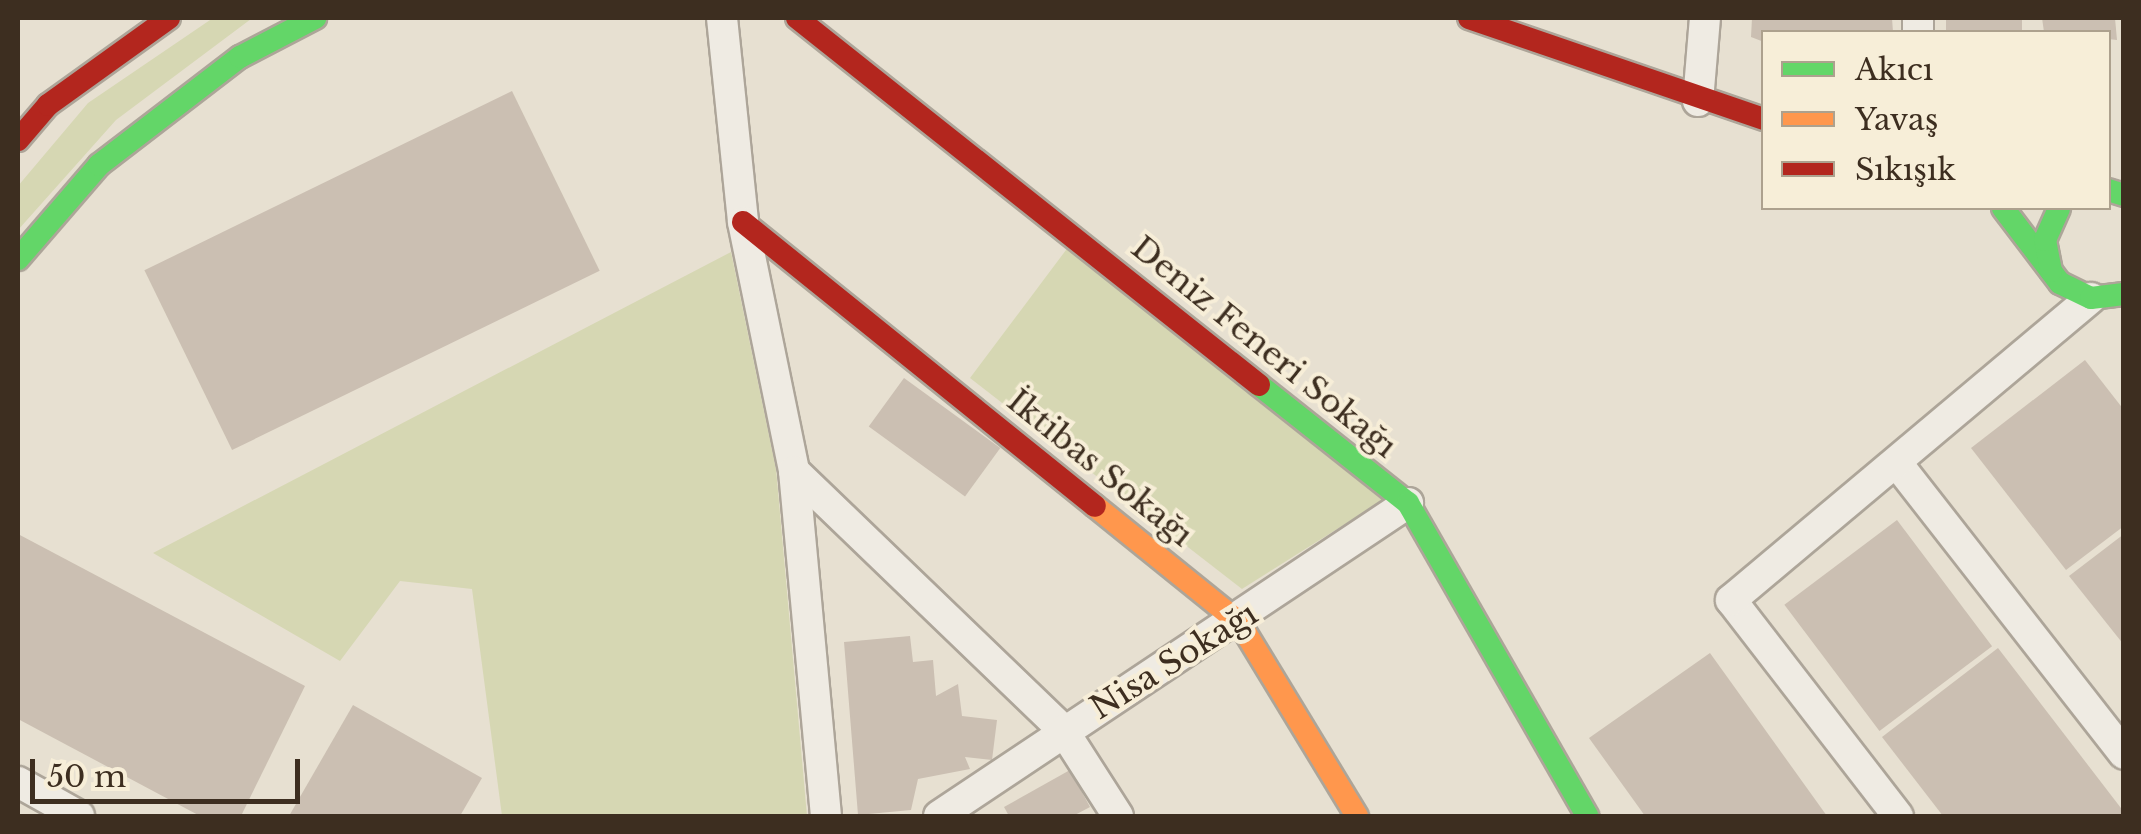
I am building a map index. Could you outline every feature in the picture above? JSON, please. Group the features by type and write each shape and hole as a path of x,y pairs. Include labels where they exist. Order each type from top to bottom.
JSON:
{"street":[{"path":"18,140 48,105 170,18"},
{"path":"18,258 99,164 240,57 316,18"},
{"path":"722,18 744,222 794,471 826,816"},
{"name":"Deniz Feneri Sokağı","path":"796,18 1408,503 1587,816"},
{"path":"1469,18 1698,101 1761,118"},
{"path":"1698,101 1705,18"},
{"path":"1898,816 1731,600 2111,303 2051,271 2005,210"},
{"path":"2051,271 2045,240 2058,210"},
{"name":"İktibas Sokağı","path":"744,222 1239,622 1357,816"},
{"path":"1900,467 2124,754"},
{"path":"794,471 1064,730 1118,816"},
{"name":"Nisa Sokağı","path":"939,816 1064,730 1239,622 1408,503"},
{"path":"18,782 79,816"}],"green space":[{"path":"213,18 251,19 116,120 18,230 18,186 88,103"},
{"path":"1069,246 1388,497 1242,589 970,378"},
{"path":"731,252 776,469 807,816 502,816 472,589 400,581 340,661 153,553"}],"building":[{"path":"1752,18 1892,18 1893,30 1761,30 1761,41 1751,37"},
{"path":"1946,18 2022,18 2022,30 1946,30"},
{"path":"2042,18 2115,18 2117,40 2111,39 2111,30 2044,30"},
{"path":"512,91 600,271 232,450 144,270"},
{"path":"2085,360 2124,410 2124,526 2066,570 1971,448"},
{"path":"904,378 1000,448 965,496 869,427"},
{"path":"1897,520 1992,646 1879,731 1784,605"},
{"path":"18,534 305,686 241,816 200,816 18,719"},
{"path":"2124,534 2124,645 2069,576"},
{"path":"910,636 913,662 933,660 936,696 958,684 962,716 997,720 992,760 965,757 970,769 918,779 911,810 858,815 844,642"},
{"path":"1998,648 2124,816 1943,816 1882,737"},
{"path":"1710,653 1827,816 1645,816 1589,738"},
{"path":"353,705 482,778 460,816 289,816"},
{"path":"1070,770 1090,807 1073,816 1009,816 1004,807"}],"traffic: fast":[{"path":"18,259 99,165 240,57 315,18"},
{"path":"2111,191 2124,195"},
{"path":"2005,210 2060,283 2091,298 2124,294"},
{"path":"2051,271 2045,240 2058,210"},
{"path":"1259,385 1408,503 1587,816"}],"traffic: slow":[{"path":"1095,506 1239,622 1357,816"}],"traffic: jam":[{"path":"18,140 48,105 169,18"},
{"path":"797,18 1259,385"},
{"path":"1469,18 1761,118"},
{"path":"743,222 1095,506"}]}
